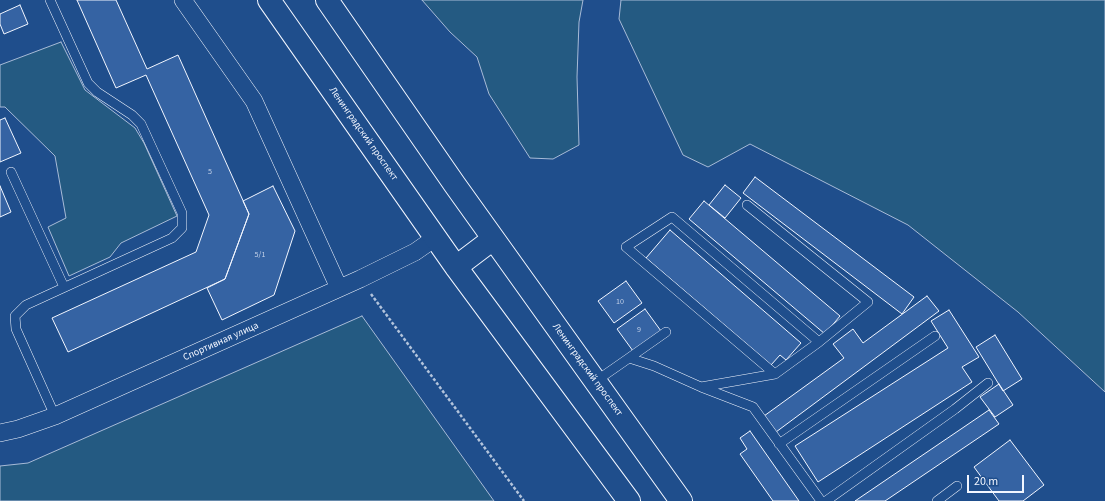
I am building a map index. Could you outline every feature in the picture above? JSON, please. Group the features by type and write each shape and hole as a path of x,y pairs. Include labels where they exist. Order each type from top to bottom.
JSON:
{"main road":[{"name":"Ленинградский проспект","path":"269,0 456,267 629,501"},
{"name":"Ленинградский проспект","path":"327,0 493,239 681,501"},
{"path":"456,267 493,239"}],"street":[{"path":"183,0 254,101 340,288"},
{"name":"Спортивная улица","path":"0,433 18,429 55,416 360,279 415,252 436,238"}],"lane":[{"path":"50,0 88,83 97,92 132,115 141,124 182,213 182,228 172,238 26,305 15,316 16,329 55,416"},
{"path":"11,172 64,287"},
{"path":"701,388 775,374 819,342 868,302 747,205"},
{"path":"775,374 626,247 672,217 819,342"},
{"path":"596,381 666,332"},
{"path":"779,444 935,336"},
{"path":"629,358 654,366 701,388 752,407 821,501"},
{"path":"826,501 988,383"},
{"path":"937,501 956,486"}],"path":[{"path":"360,279 524,501"}],"shaded area":[{"path":"422,0 583,0 579,22 577,77 579,145 553,159 530,158 489,94 477,57 450,32"},
{"path":"621,0 1105,0 1105,392 1018,312 908,225 750,144 708,167 683,155 619,19"},
{"path":"61,42 85,90 135,128 144,143 177,216 121,243 110,257 69,276 48,227 66,218 55,156 5,107 0,107 0,65"},
{"path":"362,316 494,501 0,501 0,466 28,463"}],"building":[{"path":"77,0 116,0 147,69 178,55 249,214 225,279 68,352 52,318 196,252 209,215 146,75 116,88"},
{"path":"20,5 28,24 4,34 0,24 0,14"},
{"path":"5,118 21,153 0,162 0,120"},
{"path":"755,177 914,297 902,314 743,193"},
{"path":"725,185 741,198 725,218 709,205"},
{"path":"0,186 11,212 0,217"},
{"path":"273,186 295,231 274,295 222,320 207,288 225,279 249,214 243,201"},
{"path":"704,201 840,316 825,334 689,219"},
{"path":"670,230 801,343 786,360 780,355 771,365 646,258"},
{"path":"626,281 642,303 614,323 598,301"},
{"path":"927,296 939,311 776,432 764,416 844,358 833,344 853,329 863,343"},
{"path":"645,309 661,331 633,351 617,329"},
{"path":"949,310 979,357 962,367 972,382 818,482 795,446 948,348 931,321"},
{"path":"995,335 1022,379 1003,391 976,347"},
{"path":"999,384 1013,405 995,417 980,397"},
{"path":"989,410 999,424 885,501 855,501"},
{"path":"750,431 799,501 773,501 740,454 747,449 740,438"},
{"path":"1010,440 1044,485 1023,501 999,501 974,467"}]}
